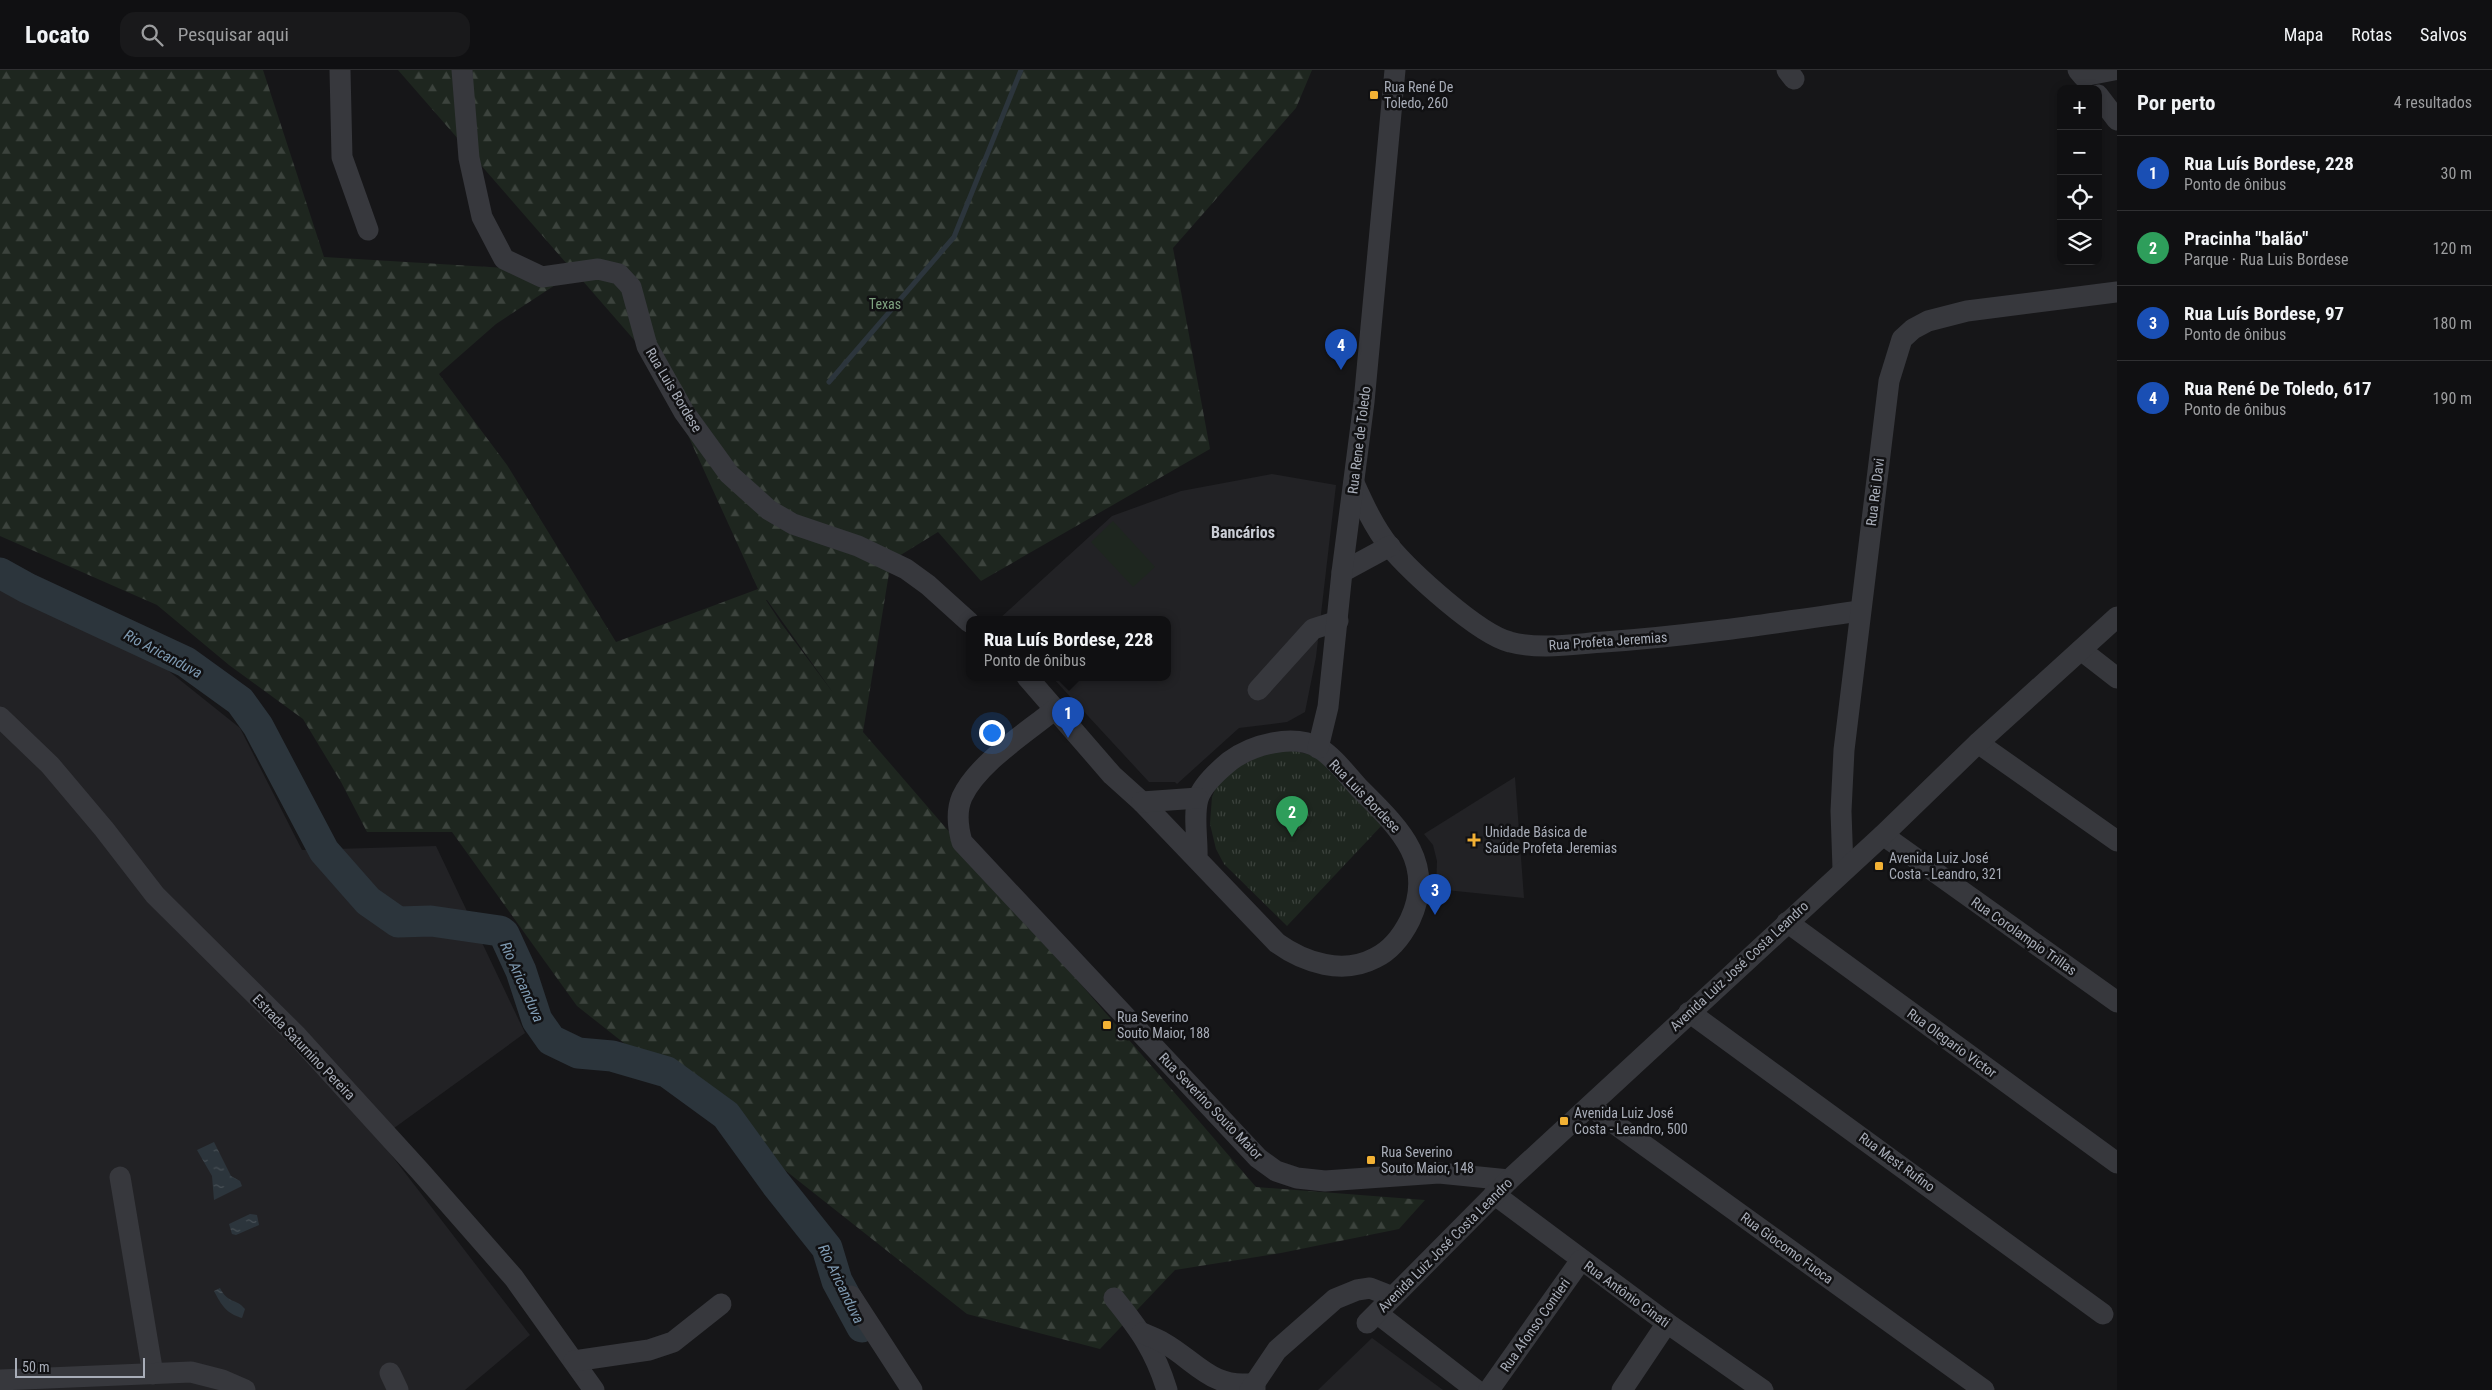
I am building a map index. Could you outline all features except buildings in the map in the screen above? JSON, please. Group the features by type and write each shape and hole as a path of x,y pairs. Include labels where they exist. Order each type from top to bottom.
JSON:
{"street":[{"path":"340,70 342,157 368,230"},
{"name":"Rua Luis Bordese","path":"462,70 469,158 482,217 504,259 542,277 598,269 619,274 631,287 647,346 684,412 729,474 769,510 793,524 858,546 906,569 928,585 966,619"},
{"name":"Rua Rene de Toledo","path":"1318,748 1328,707 1342,572 1364,402 1395,70"},
{"path":"2085,78 2114,70"},
{"path":"2102,100 2117,120"},
{"name":"Rua Rei Davi","path":"1843,869 1841,811 1844,750 1889,381 1902,339 1913,329 1928,321 1967,311 2117,292"},
{"name":"Rua Profeta Jeremias","path":"1354,483 1369,515 1390,546 1442,597 1489,634 1518,643 1536,646 1673,637 1860,611"},
{"path":"1342,572 1390,546"},
{"name":"Avenida Luiz José Costa Leandro","path":"1476,1390 1372,1318 1501,1187 1843,869 1883,835 1978,743 2117,617"},
{"path":"1258,690 1312,629 1338,621"},
{"path":"2081,650 2117,678"},
{"name":"Rua Luis Bordese","path":"1031,681 1054,710 1112,775 1142,802 1277,944 1291,954 1310,961 1346,967 1361,966 1390,949 1405,931 1419,895 1417,862 1406,840 1395,825 1318,748 1293,742 1266,744 1242,752 1210,780 1198,798"},
{"name":"Rua Severino Souto Maior","path":"1054,710 986,767 968,786 961,799 959,811 959,831 962,842 1258,1158 1276,1171 1297,1178 1325,1180 1439,1173 1501,1187"},
{"name":"Estrada Saturnino Pereira","path":"0,717 50,765 104,829 155,895 297,1036 420,1171 514,1278 594,1390"},
{"path":"1978,743 2117,841"},
{"path":"1142,802 1198,798 1197,859"},
{"name":"Rua Corolampio Trillas","path":"1883,835 2117,1002"},
{"name":"Rua Olegario Victor","path":"1787,922 2117,1163"},
{"name":"Rua Mest Rufino","path":"1689,1012 2103,1314"},
{"name":"Rua Giocomo Fuoca","path":"1590,1106 1984,1390"},
{"path":"120,1177 140,1379"},
{"name":"Rua Antônio Cinati","path":"1501,1187 1581,1260 1667,1324 1762,1389"},
{"name":"Rua Afonso Contieri","path":"1489,1390 1581,1260"},
{"path":"1142,1333 1165,1343 1192,1366 1224,1385 1253,1388 1278,1350 1335,1299 1357,1290 1370,1288 1393,1297"},
{"path":"851,1296 912,1390"},
{"path":"1114,1298 1142,1333 1159,1366 1167,1390"},
{"path":"574,1361 649,1350 673,1342 721,1304"},
{"path":"1622,1390 1667,1324"},
{"path":"0,1380 140,1379 191,1372 222,1380 245,1390"}],"shaded area":[{"path":"1272,474 1336,485 1316,657 1305,712 1287,722 1239,728 1177,784 1175,782 1149,782 1056,681 1171,681 1171,616 1002,616 1112,516 1181,491"},
{"path":"0,586 160,664 240,728 302,850 436,846 525,1033 379,1139 530,1335 465,1390 0,1390"},
{"name":"Unidade Básica de Saúde Profeta Jeremias","path":"1515,777 1524,898 1436,889 1437,861 1433,845 1424,834"},
{"path":"1372,1338 1443,1390 1318,1390"}],"green space":[{"name":"Texas","path":"0,70 263,70 324,257 574,272 398,70 1312,70 1296,108 1173,248 1210,449 981,581 938,532 891,561 863,732 1256,1187 1425,1200 1399,1229 1281,1253 1175,1270 1100,1349 967,1314 577,1006 452,832 367,832 341,782 303,719 229,665 157,605 0,536","holes":["575,272 656,365 758,589 616,642 507,465 439,374 496,324","767,600 834,694 781,623"]},
{"path":"1113,521 1155,567 1133,587 1091,542"},
{"path":"1275,747 1317,756 1384,823 1287,926 1224,864 1216,849 1210,824 1212,797 1220,777"}],"water":[{"path":"214,1142 231,1176 240,1181 242,1186 214,1200 212,1176 197,1150"},
{"path":"250,1214 257,1215 259,1225 236,1235 232,1234 229,1224"},
{"path":"220,1288 229,1299 245,1309 242,1318 232,1314 222,1305 214,1291"}],"waterway":[{"path":"829,382 954,237 1021,70"},
{"name":"Rio Aricanduva","path":"0,573 27,588 186,662 240,701 258,726 324,851 368,901 398,922 431,921 500,931 504,934 521,971 537,1020 551,1040 578,1053 612,1056 667,1072 726,1115 776,1184 827,1248 837,1281 862,1327"}],"place":[{"name":"Rua René De Toledo, 260","path":"1374,95"},
{"name":"Rua René De Toledo, 617","path":"1341,370"},
{"name":"Rua Luís Bordese, 228","path":"1068,738"},
{"name":"Pracinha \"balão\"","path":"1292,837"},
{"name":"Unidade Básica de Saúde Profeta Jeremias","path":"1474,840"},
{"name":"Avenida Luiz José Costa - Leandro, 321","path":"1879,866"},
{"name":"Rua Luís Bordese, 97","path":"1435,915"},
{"name":"Rua Severino Souto Maior, 188","path":"1107,1025"},
{"name":"Avenida Luiz José Costa - Leandro, 500","path":"1564,1121"},
{"name":"Rua Severino Souto Maior, 148","path":"1371,1160"}],"district":[{"name":"Bancários","path":"1243,532"}]}
